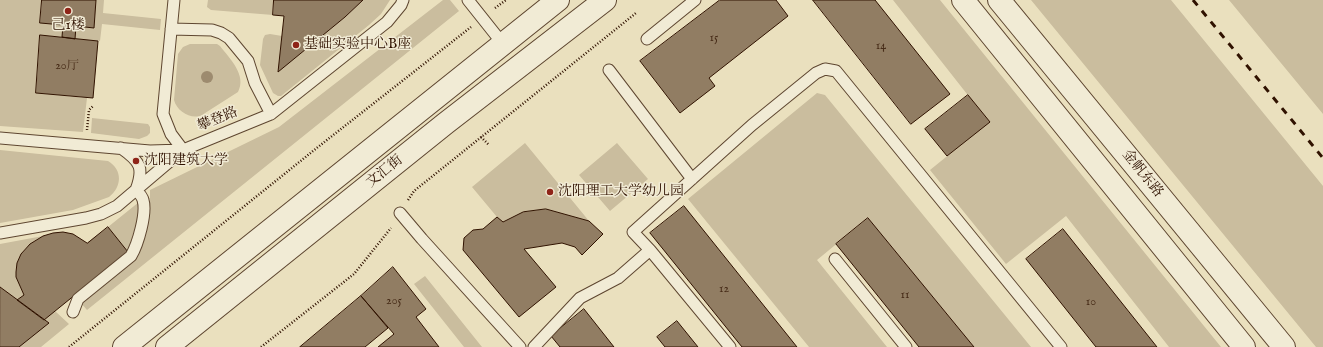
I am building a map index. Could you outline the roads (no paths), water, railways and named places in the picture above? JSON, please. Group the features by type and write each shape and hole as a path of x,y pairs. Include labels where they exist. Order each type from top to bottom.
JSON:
{"street":[{"name":"文汇街","path":"124,347 558,0"},
{"name":"文汇街","path":"167,347 446,123 604,0"},
{"path":"963,0 1244,347"},
{"name":"金帆东路","path":"1000,0 1284,347"}],"lane":[{"path":"0,233 101,214 117,206 182,150 171,134 163,114 174,0"},
{"name":"攀登路","path":"0,138 150,151 182,150 271,114 388,22 403,0"},
{"path":"468,0 502,44"},
{"path":"647,39 695,0"},
{"path":"171,29 212,30 221,32 229,38 248,61 255,83 271,114"},
{"path":"730,347 650,250 633,232 752,125 816,73 825,69 836,72 1061,347"},
{"path":"609,70 692,179"},
{"path":"121,148 133,156 139,165 140,177 136,190"},
{"path":"73,312 78,300 131,256 135,248 145,210 143,198 136,190"},
{"path":"400,213 520,347"},
{"path":"534,347 580,298 618,278 650,250"},
{"path":"835,259 906,347"}],"railway":[{"path":"1193,0 1323,158"}],"place":[{"name":"己1楼","path":"68,11"},
{"name":"基础实验中心B座","path":"296,45"},
{"name":"沈阳建筑大学","path":"136,161"},
{"name":"沈阳理工大学幼儿园","path":"550,192"}]}
